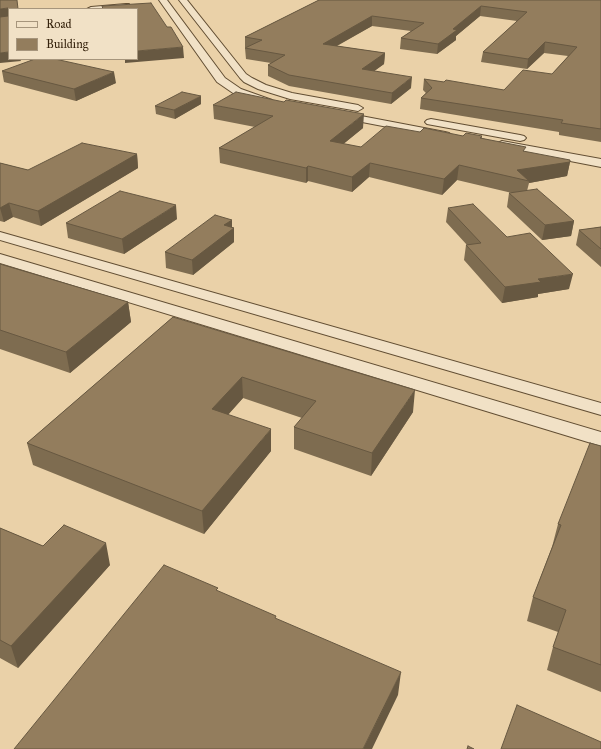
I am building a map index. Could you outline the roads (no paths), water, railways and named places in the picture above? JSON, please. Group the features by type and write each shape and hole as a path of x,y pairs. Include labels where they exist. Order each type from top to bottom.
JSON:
{"street":[{"path":"163,5 185,3 243,76 270,90 301,98 601,153"},
{"path":"102,8 135,5"},
{"path":"163,5 221,80 231,87 252,97 278,104 601,163"},
{"path":"0,236 601,409"},
{"path":"0,258 601,439"}]}
